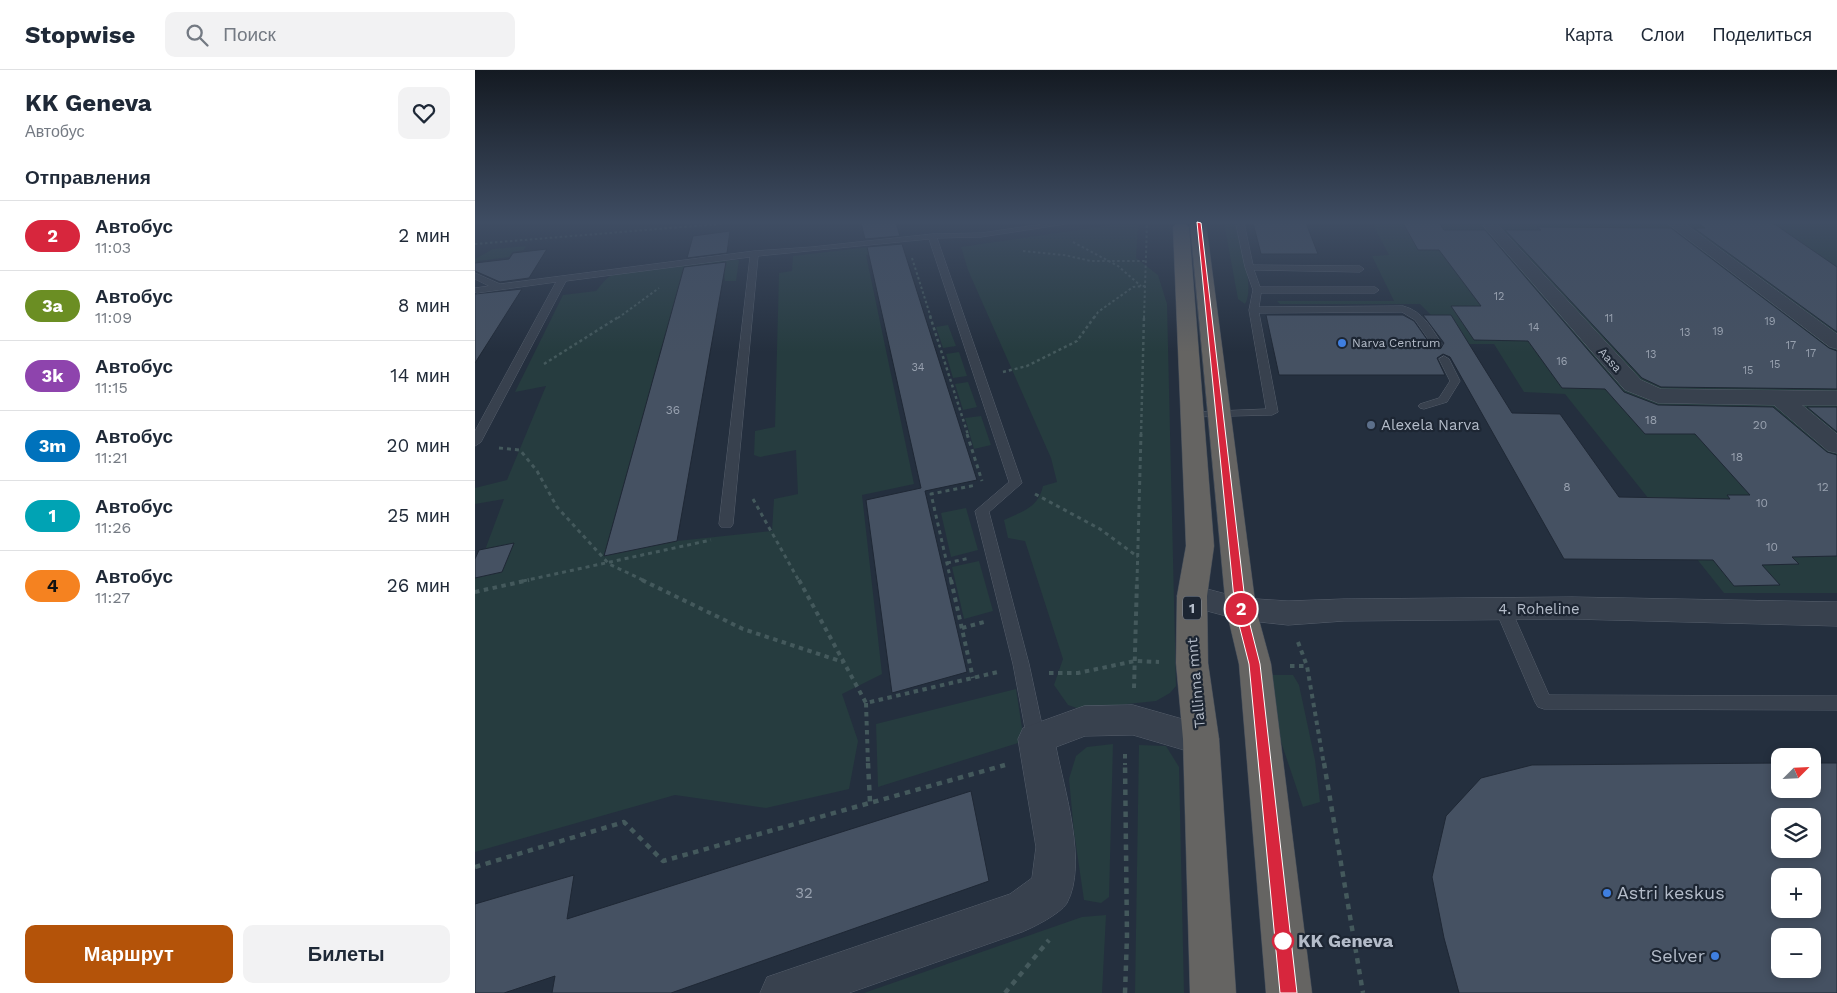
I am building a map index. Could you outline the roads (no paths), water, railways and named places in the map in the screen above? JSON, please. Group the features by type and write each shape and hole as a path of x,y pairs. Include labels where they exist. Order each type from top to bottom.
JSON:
{"highway":[{"name":"Tallinna mnt","path":"1186,266 1205,414 1241,609 1255,664 1289,993"},
{"name":"Tallinna mnt","path":"1200,266 1205,414 1200,546 1192,596 1192,663 1201,738 1213,993"}],"street":[{"name":"Aasa","path":"1527,266 1633,385 1658,396 1837,398"},
{"path":"1733,266 1837,343"},
{"path":"1780,398 1837,446"},
{"name":"4. Roheline","path":"1192,596 1241,609 1288,613 1354,610 1582,608 1837,614"},
{"path":"783,993 1022,911 1051,890 1056,847 1037,747 1084,721 1133,720 1201,738"}],"lane":[{"path":"477,290 658,266"},
{"path":"726,524 753,266"},
{"path":"942,266 1016,483 982,511 1023,673 1037,747"},
{"path":"1205,414 1272,412 1254,310 1257,290 1249,267 1360,269"},
{"path":"475,276 499,287"},
{"path":"475,442 563,278"},
{"path":"1257,290 1375,290"},
{"path":"1254,310 1411,311 1416,314 1437,344"},
{"path":"1424,406 1443,400 1455,381 1444,359"},
{"path":"1508,609 1544,702 1837,703"}],"place":[{"name":"Narva Centrum","path":"1342,343"},
{"name":"Alexela Narva","path":"1371,425"},
{"name":"Astri keskus","path":"1607,893"},
{"name":"KK Geneva","path":"1283,941"},
{"name":"Selver","path":"1715,956"}]}
